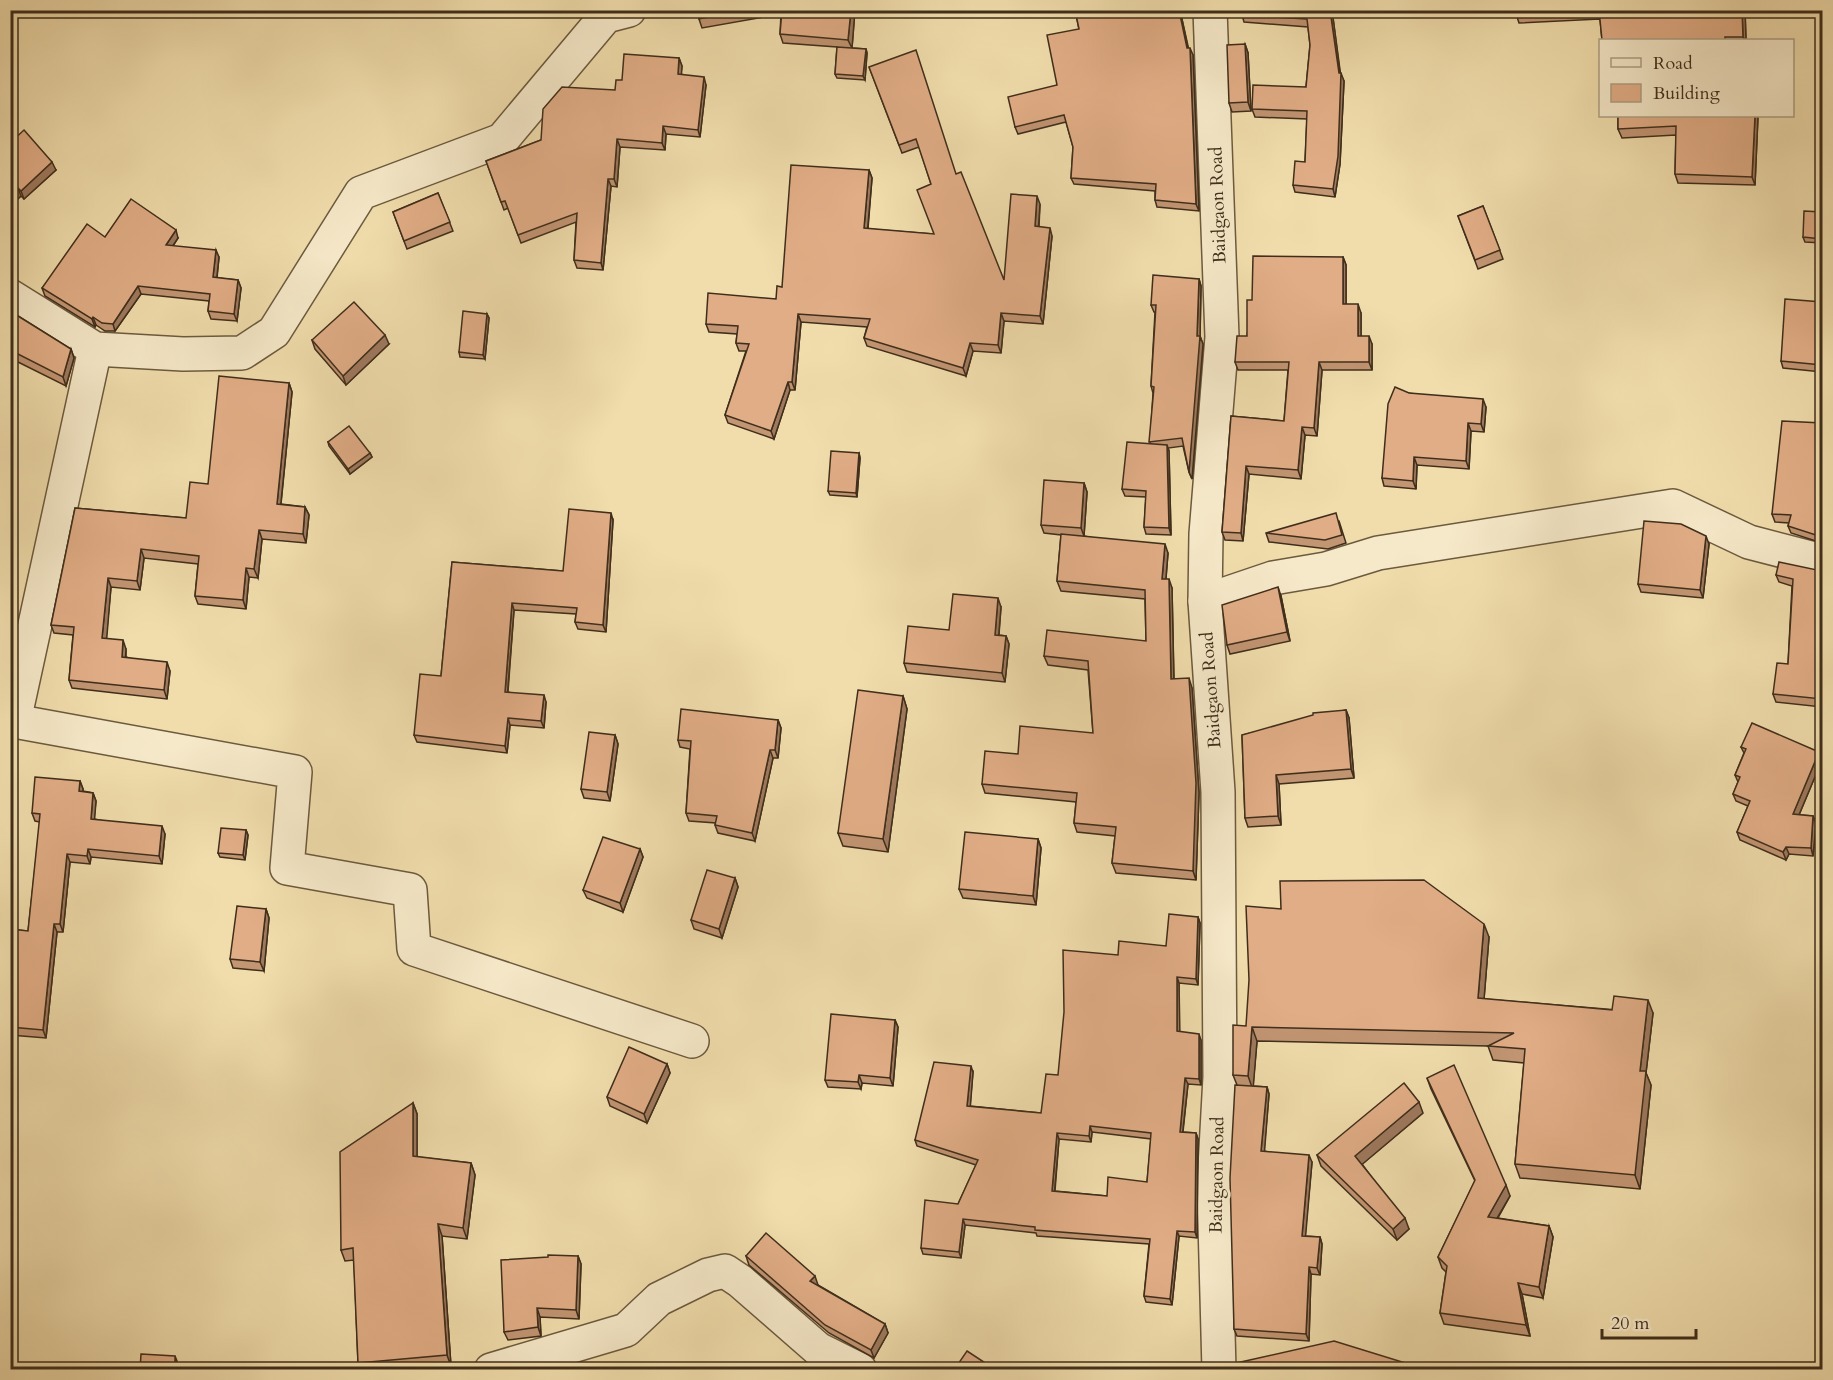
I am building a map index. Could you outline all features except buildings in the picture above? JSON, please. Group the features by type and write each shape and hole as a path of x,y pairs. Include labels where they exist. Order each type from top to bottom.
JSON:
{"street":[{"path":"10,296 95,349 183,354 242,353 274,332 361,193 425,167 502,140 606,16 629,10"},
{"name":"Baidgaon Road","path":"1210,10 1222,337 1206,534 1205,601 1218,792 1220,1077 1214,1185 1219,1370"},
{"path":"95,349 12,721 295,772 287,868 410,890 414,949 692,1041"},
{"path":"1205,601 1273,578 1326,569 1378,553 1673,506 1749,542 1822,561"},
{"path":"492,1370 626,1330 659,1299 708,1275 725,1271 740,1281 818,1349 860,1370"}]}
